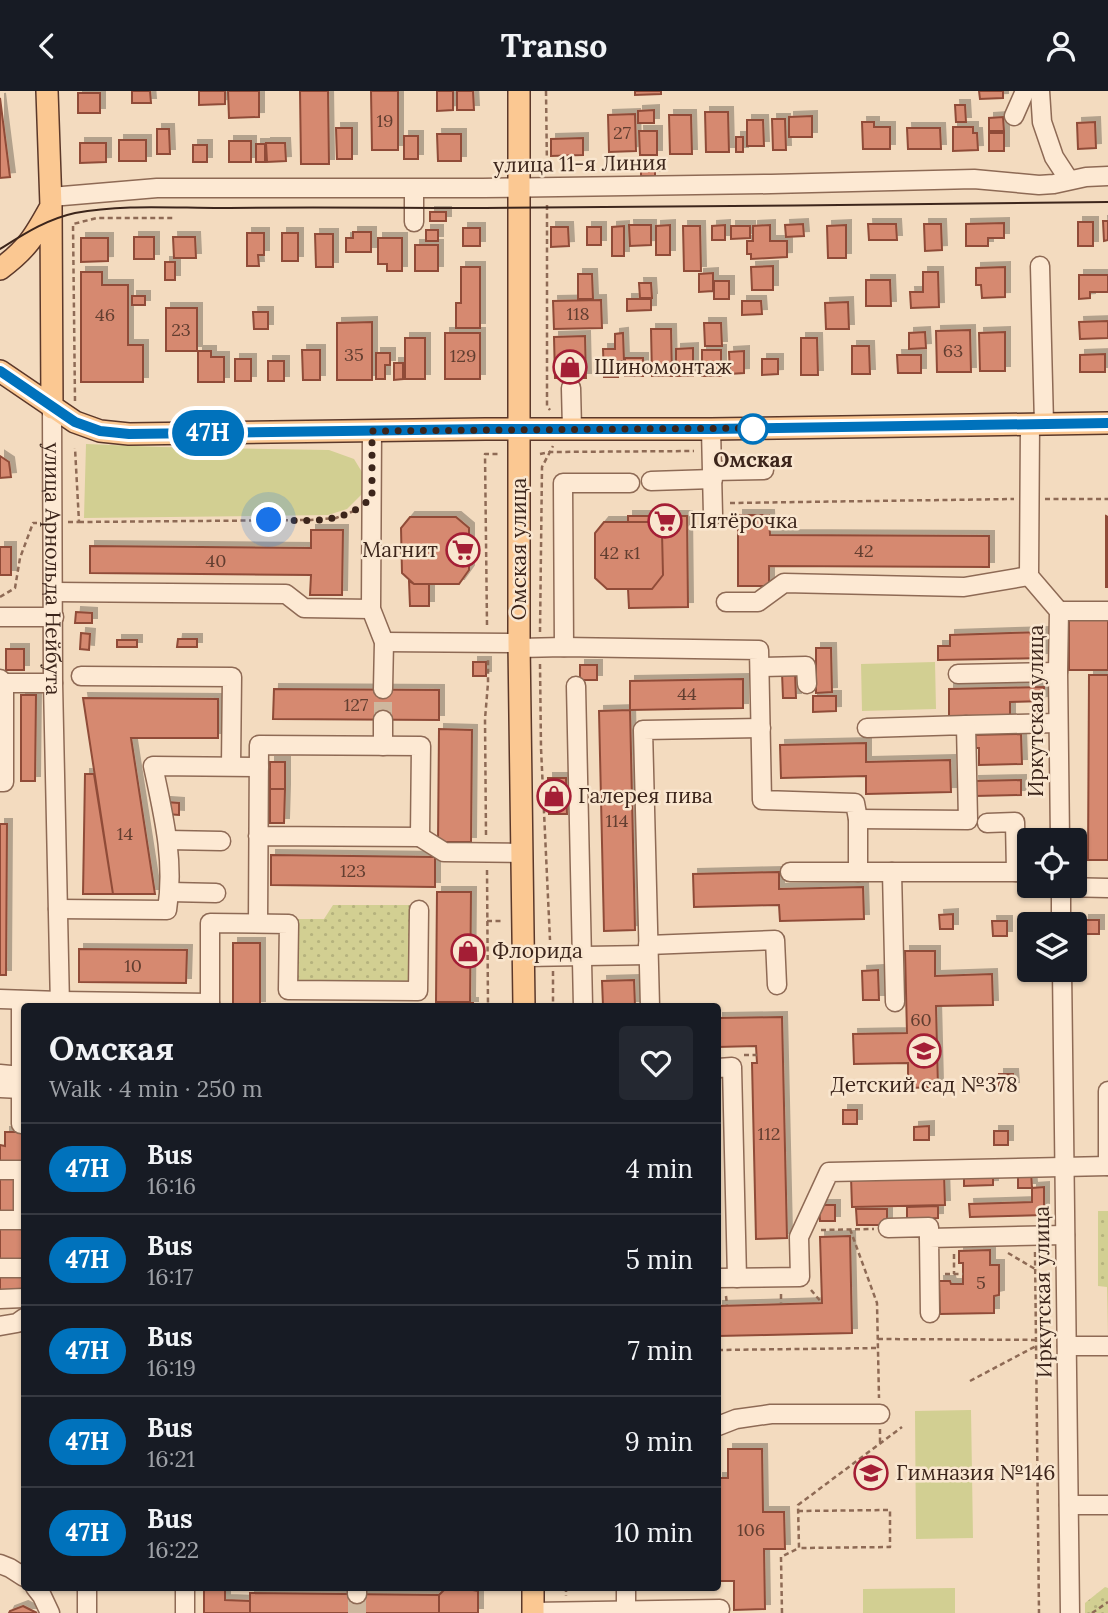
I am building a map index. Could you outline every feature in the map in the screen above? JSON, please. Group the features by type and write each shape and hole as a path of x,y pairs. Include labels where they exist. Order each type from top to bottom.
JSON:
{"main road":[{"name":"улица Арнольда Нейбута","path":"47,91 51,201 52,408"},
{"name":"Омская улица","path":"519,91 519,429 526,646 522,853 524,1003"},
{"path":"0,269 18,256 35,236 51,201"},
{"path":"0,371 75,422 100,431 129,434 1108,423"},
{"path":"533,1591 533,1612"}],"street":[{"path":"1014,116 1025,91"},
{"path":"1040,91 1042,122 1054,157 1069,180"},
{"name":"улица 11-я Линия","path":"51,201 157,188 519,188 974,179 1039,185 1108,176"},
{"path":"414,189 414,222"},
{"path":"726,601 758,602 784,583 964,587 1029,576 1030,499 1037,424 1040,265"},
{"path":"572,388 572,429"},
{"name":"улица Арнольда Нейбута","path":"52,408 53,683 60,1003"},
{"path":"711,429 713,509"},
{"path":"372,431 371,609 384,642 383,689"},
{"path":"651,481 764,470"},
{"path":"564,647 563,483 631,483"},
{"name":"Иркутская улица","path":"1029,576 1059,611 1060,828"},
{"path":"54,592 286,594 304,608 371,609"},
{"path":"1059,611 1108,611"},
{"path":"0,617 54,617"},
{"path":"384,642 488,642 526,646 759,650 762,800 855,803 858,819 858,872"},
{"path":"760,667 806,666 807,684"},
{"path":"958,674 1058,672"},
{"path":"81,676 232,677 231,766"},
{"path":"0,782 4,782 1,682 53,683"},
{"path":"576,686 583,1003"},
{"path":"383,720 383,746"},
{"path":"867,728 1058,723"},
{"path":"858,819 968,820 966,725"},
{"path":"650,1003 643,730 761,728"},
{"path":"258,923 259,745 421,746 420,837"},
{"path":"58,909 167,910 170,892 168,840 153,766 259,767"},
{"path":"987,823 1015,822 1017,834"},
{"path":"258,836 420,837 444,852 522,853"},
{"path":"168,840 221,841"},
{"path":"790,872 1017,872"},
{"path":"892,872 895,1002"},
{"path":"1087,887 1108,888"},
{"path":"170,892 216,893"},
{"path":"210,1003 211,923 289,923 288,990 380,999 418,991 419,909"},
{"path":"523,957 582,956 775,940 777,985"},
{"name":"Иркутская улица","path":"1062,982 1070,1613"},
{"path":"0,999 50,1003"},
{"path":"721,1068 732,1067 727,1283 800,1277 799,1237 829,1172 1108,1167 1108,1091"},
{"path":"0,1074 21,1080"},
{"path":"0,1089 21,1080"},
{"path":"0,1170 21,1170"},
{"path":"0,1220 21,1220"},
{"path":"888,1228 929,1227 930,1313"},
{"path":"929,1238 1065,1235"},
{"path":"0,1268 21,1268"},
{"path":"0,1299 21,1298"},
{"path":"0,1326 21,1320"},
{"path":"1066,1346 1108,1346"},
{"path":"721,1425 736,1419 771,1414 880,1414"},
{"path":"1069,1505 1108,1505"},
{"path":"0,1565 21,1575"},
{"path":"37,1591 50,1613"},
{"path":"87,1591 87,1613"},
{"path":"185,1591 185,1613"},
{"path":"626,1591 626,1610"},
{"path":"533,1612 720,1609"}],"path":[{"path":"545,91 547,406 555,416"},
{"path":"75,408 73,224 97,218 173,218"},
{"path":"540,454 712,451"},
{"path":"550,452 542,467 526,646 542,775 549,936 553,957 553,1003"},
{"path":"488,1003 485,454 498,454"},
{"path":"79,522 336,518 355,511 372,498"},
{"path":"713,509 1108,499"},
{"path":"487,921 502,921"},
{"path":"744,1055 757,1055"},
{"path":"802,1230 888,1228"},
{"path":"850,1229 877,1303 880,1443"},
{"path":"1035,1235 1039,1613"},
{"path":"1000,1248 1035,1269"},
{"path":"727,1283 727,1305"},
{"path":"811,1290 822,1303"},
{"path":"781,1291 781,1304"},
{"path":"878,1339 1035,1340"},
{"path":"970,1381 1036,1346"},
{"path":"721,1350 878,1348"},
{"path":"799,1548 798,1504 902,1427"},
{"path":"782,1613 781,1557 799,1548 890,1547 890,1510 798,1511"},
{"path":"1092,1613 1108,1602"}],"shaded area":[{"path":"86,444 329,450 354,459 365,477 363,493 347,509 328,515 84,518"},
{"path":"935,662 936,709 862,711 861,664"},
{"path":"333,905 413,905 413,987 293,986 293,919 324,919"},
{"path":"1098,1211 1108,1211 1108,1336 1107,1287 1098,1286"},
{"path":"971,1410 973,1538 916,1539 915,1411"},
{"path":"1105,1587 1108,1588 1108,1613 1085,1613 1085,1603"},
{"path":"955,1588 955,1613 863,1613 863,1589"}],"building":[{"path":"132,91 150,91 151,103 132,103"},
{"path":"199,91 225,91 225,104 199,105"},
{"path":"228,91 259,91 259,117 229,118"},
{"path":"300,91 328,91 329,164 301,164"},
{"path":"371,91 398,91 398,150 372,150"},
{"path":"437,91 453,91 453,110 437,111"},
{"path":"457,91 473,91 474,110 457,110"},
{"path":"635,91 661,91 661,94 635,95"},
{"path":"979,91 1003,91 1003,98 980,99"},
{"path":"78,93 100,93 100,113 78,113"},
{"path":"0,98 10,177 0,178"},
{"path":"955,105 965,105 966,122 956,122"},
{"path":"654,110 654,123 638,123 638,111"},
{"path":"705,112 728,112 729,152 706,152"},
{"path":"635,114 636,151 609,152 608,115"},
{"path":"669,115 691,115 692,154 670,154"},
{"path":"812,116 812,137 789,137 789,117"},
{"path":"1003,117 1004,131 989,131 989,118"},
{"path":"772,119 785,119 786,150 773,150"},
{"path":"747,120 763,120 764,146 747,146"},
{"path":"862,122 874,122 874,127 890,127 890,149 863,149"},
{"path":"1095,122 1096,148 1078,149 1077,123"},
{"path":"953,127 973,127 973,133 977,133 978,150 953,151"},
{"path":"336,128 352,128 352,159 337,159"},
{"path":"907,128 940,128 941,149 908,149"},
{"path":"157,129 169,129 170,154 157,154"},
{"path":"639,131 657,131 657,155 640,155"},
{"path":"989,133 1004,133 1004,151 989,151"},
{"path":"437,134 461,134 461,161 438,161"},
{"path":"404,136 418,136 418,159 404,159"},
{"path":"736,137 743,137 743,152 736,152"},
{"path":"583,138 583,155 551,156 551,139"},
{"path":"119,140 146,140 146,161 119,161"},
{"path":"229,141 251,141 251,162 229,162"},
{"path":"80,143 106,143 106,162 80,163"},
{"path":"266,143 285,143 286,161 267,162"},
{"path":"256,144 265,144 265,162 256,162"},
{"path":"193,145 207,145 207,162 193,162"},
{"path":"655,168 655,176 641,176 641,169"},
{"path":"430,212 446,212 446,221 430,221"},
{"path":"1103,221 1108,221 1108,240 1104,241"},
{"path":"1078,222 1093,222 1093,246 1078,246"},
{"path":"1004,223 1004,238 988,238 988,246 966,246 966,224"},
{"path":"803,224 804,236 786,237 785,225"},
{"path":"868,224 896,224 897,240 869,240"},
{"path":"924,224 941,224 942,250 925,251"},
{"path":"629,225 651,225 651,245 630,246"},
{"path":"670,225 670,255 656,255 656,226"},
{"path":"725,225 725,240 712,240 712,226"},
{"path":"770,225 770,241 787,241 787,257 751,259 751,254 747,254 747,241 753,241 753,226"},
{"path":"846,225 846,258 828,258 827,226"},
{"path":"624,226 624,256 612,256 612,227"},
{"path":"683,226 700,226 701,271 684,271"},
{"path":"731,226 750,226 750,238 731,239"},
{"path":"551,227 568,227 569,246 551,247"},
{"path":"587,227 601,227 601,245 587,245"},
{"path":"463,228 480,228 480,246 463,246"},
{"path":"426,230 438,230 438,241 426,241"},
{"path":"353,232 371,232 371,252 346,252 346,238 353,238"},
{"path":"247,233 264,233 264,255 258,255 259,266 247,266"},
{"path":"282,233 298,233 298,261 282,261"},
{"path":"315,234 333,234 333,267 316,267"},
{"path":"134,237 154,237 154,259 134,259"},
{"path":"173,237 195,237 196,258 174,258"},
{"path":"81,238 108,238 108,261 81,262"},
{"path":"378,238 402,238 402,271 387,271 387,264 378,264"},
{"path":"415,245 438,245 438,271 415,271"},
{"path":"165,262 175,262 175,280 165,280"},
{"path":"773,266 773,290 752,290 751,267"},
{"path":"461,267 480,267 480,328 456,328 456,303 461,303"},
{"path":"1005,267 1005,297 982,298 981,285 976,285 976,268"},
{"path":"81,272 102,272 102,285 128,285 128,345 143,345 143,382 81,382"},
{"path":"923,272 938,272 939,307 911,308 910,292 923,292"},
{"path":"713,273 713,291 699,292 699,274"},
{"path":"578,274 592,274 593,299 578,299"},
{"path":"1079,275 1108,275 1108,292 1090,292 1090,298 1079,299"},
{"path":"866,280 890,280 891,306 866,306"},
{"path":"714,281 729,281 729,299 714,299"},
{"path":"639,283 651,283 652,298 640,298"},
{"path":"132,296 145,296 145,305 132,305"},
{"path":"627,299 651,299 651,310 627,311"},
{"path":"601,300 602,328 554,329 553,301"},
{"path":"742,301 761,301 762,314 742,315"},
{"path":"848,302 849,329 826,329 825,303"},
{"path":"166,308 197,308 197,351 166,351"},
{"path":"253,312 268,312 268,329 254,329"},
{"path":"1108,321 1108,338 1080,339 1079,322"},
{"path":"372,322 372,380 337,380 337,323"},
{"path":"704,323 721,323 722,346 705,346"},
{"path":"651,329 671,329 672,376 652,376"},
{"path":"970,330 971,372 937,372 936,331"},
{"path":"925,332 926,348 909,349 909,333"},
{"path":"1005,332 1005,371 980,371 979,333"},
{"path":"445,333 480,333 480,379 445,379"},
{"path":"623,333 624,361 618,361 618,377 604,377 603,349 615,349 615,334"},
{"path":"585,336 586,378 555,378 554,337"},
{"path":"405,338 425,338 425,379 405,379"},
{"path":"801,338 817,338 818,375 801,375"},
{"path":"852,346 869,346 870,374 852,374"},
{"path":"693,348 693,376 676,376 676,349"},
{"path":"302,350 320,350 320,380 303,380"},
{"path":"702,350 721,350 721,376 702,376"},
{"path":"198,351 211,351 211,357 224,357 224,382 198,382"},
{"path":"744,351 744,373 730,374 729,352"},
{"path":"376,353 390,353 390,365 385,365 385,379 376,379"},
{"path":"1105,354 1105,372 1080,372 1080,355"},
{"path":"897,355 921,355 921,373 898,373"},
{"path":"625,358 643,358 643,376 625,376"},
{"path":"235,359 251,359 251,381 235,381"},
{"path":"762,359 778,359 778,374 762,375"},
{"path":"268,361 284,361 284,381 268,381"},
{"path":"394,363 403,363 403,379 394,380"},
{"path":"0,456 9,462 11,477 0,478"},
{"path":"738,515 769,515 770,535 989,536 989,567 769,566 769,586 738,586"},
{"path":"628,516 687,516 688,607 629,608 628,589 652,589 663,575 662,533 649,522 628,522"},
{"path":"1106,516 1108,517 1108,587 1106,587"},
{"path":"410,517 456,517 469,528 469,570 459,584 414,584 402,573 401,528"},
{"path":"604,522 649,522 662,533 663,575 652,589 607,589 595,578 595,533"},
{"path":"311,530 343,530 342,595 310,595 311,575 90,573 90,546 311,548"},
{"path":"0,547 11,547 11,575 0,575"},
{"path":"409,581 414,584 429,584 429,606 410,606"},
{"path":"76,612 92,613 92,623 75,623"},
{"path":"1069,614 1108,614 1108,670 1069,670"},
{"path":"1044,632 1044,658 938,660 938,646 950,646 950,635"},
{"path":"81,633 90,634 89,650 80,649"},
{"path":"178,639 197,639 197,647 177,647"},
{"path":"117,640 137,640 137,647 117,647"},
{"path":"816,648 831,648 832,692 816,693"},
{"path":"6,649 24,649 24,670 6,670"},
{"path":"473,662 486,662 486,676 473,676"},
{"path":"580,665 597,665 597,680 580,680"},
{"path":"795,672 796,698 783,698 782,673"},
{"path":"1089,675 1108,675 1108,860 1088,860"},
{"path":"743,679 743,708 630,710 630,681"},
{"path":"1044,687 1044,701 1010,702 1010,719 949,720 949,689"},
{"path":"274,689 439,690 439,720 273,719"},
{"path":"21,695 36,695 35,781 21,781"},
{"path":"813,696 836,696 836,711 813,712"},
{"path":"83,698 218,699 218,738 131,738 155,894 113,894"},
{"path":"630,710 635,930 604,931 599,711"},
{"path":"439,729 472,730 471,842 438,842"},
{"path":"1021,734 1022,764 979,765 979,748 971,748 971,735"},
{"path":"866,743 866,762 950,760 951,792 866,794 866,776 781,778 780,745"},
{"path":"270,762 285,762 285,789 270,789"},
{"path":"85,774 94,774 113,894 83,894"},
{"path":"548,778 566,778 567,814 549,814"},
{"path":"1021,780 1021,795 975,796 974,781"},
{"path":"270,789 285,789 284,823 270,823"},
{"path":"166,802 179,803 179,815 166,814"},
{"path":"0,824 7,824 6,975 0,975"},
{"path":"271,855 435,857 435,887 271,885"},
{"path":"779,872 779,889 863,887 864,919 780,921 779,905 694,907 693,874"},
{"path":"437,892 471,892 470,1002 436,1002"},
{"path":"953,914 953,929 940,929 939,915"},
{"path":"1087,920 1099,920 1099,934 1087,934"},
{"path":"992,921 1007,921 1007,936 993,936"},
{"path":"233,943 260,943 260,1003 233,1003"},
{"path":"79,949 187,950 186,983 79,982"},
{"path":"905,951 935,951 935,976 992,974 993,1005 936,1006 938,1087 908,1088 908,1063 854,1064 853,1034 907,1033"},
{"path":"878,970 879,1000 863,1000 862,971"},
{"path":"634,980 635,1003 603,1003 602,981"},
{"path":"782,1017 787,1238 756,1239 752,1063 757,1063 756,1046 721,1047 721,1018"},
{"path":"999,1074 1013,1074 1014,1087 999,1088"},
{"path":"843,1110 857,1110 857,1124 843,1124"},
{"path":"929,1126 929,1140 914,1140 914,1127"},
{"path":"994,1131 1008,1131 1008,1145 994,1145"},
{"path":"5,1132 21,1132 21,1162 0,1162 0,1145 5,1146"},
{"path":"993,1171 993,1185 964,1186 964,1172"},
{"path":"1018,1171 1031,1171 1032,1188 1018,1188"},
{"path":"944,1174 945,1205 852,1207 851,1177"},
{"path":"0,1179 17,1179 17,1211 0,1211"},
{"path":"1044,1187 1044,1215 970,1217 969,1204 1032,1202 1032,1188"},
{"path":"819,1205 835,1205 835,1221 820,1221"},
{"path":"938,1206 938,1218 907,1219 907,1207"},
{"path":"856,1209 887,1209 887,1225 857,1225"},
{"path":"0,1229 21,1229 21,1259 0,1259"},
{"path":"850,1236 852,1333 721,1336 721,1306 822,1303 820,1237"},
{"path":"990,1250 990,1265 999,1265 999,1295 994,1296 994,1313 940,1314 939,1281 963,1284 963,1263 959,1263 959,1251"},
{"path":"0,1277 21,1277 21,1292 0,1292"},
{"path":"728,1449 762,1449 763,1512 784,1512 785,1549 764,1549 765,1609 734,1610 734,1581 721,1581 721,1478 728,1478"},
{"path":"204,1591 225,1591 225,1600 250,1601 250,1613 204,1613"},
{"path":"443,1591 478,1591 478,1613 439,1613 439,1595"},
{"path":"250,1593 439,1595 439,1613 250,1613"},
{"path":"23,1606 37,1613 9,1613 10,1611"}],"tunnel":[{"path":"383,689 383,720"},
{"path":"357,1594 357,1613"}],"tram line":[{"path":"0,249 55,219 93,210 129,207 485,208 1108,202"}],"bus line":[{"name":"47Н","path":"0,371 75,422 100,431 129,434 1108,423"}],"place":[{"name":"Шиномонтаж","path":"570,367"},
{"name":"Омская","path":"753,429"},
{"name":"Пятёрочка","path":"665,521"},
{"name":"Магнит","path":"463,550"},
{"name":"Галерея пива","path":"554,796"},
{"name":"Флорида","path":"468,951"},
{"name":"Детский сад №378","path":"924,1051"},
{"name":"Гимназия №146","path":"871,1473"}],"route":[{"path":"269,520 336,518 355,511 372,498 372,431 764,428 753,429"}]}
